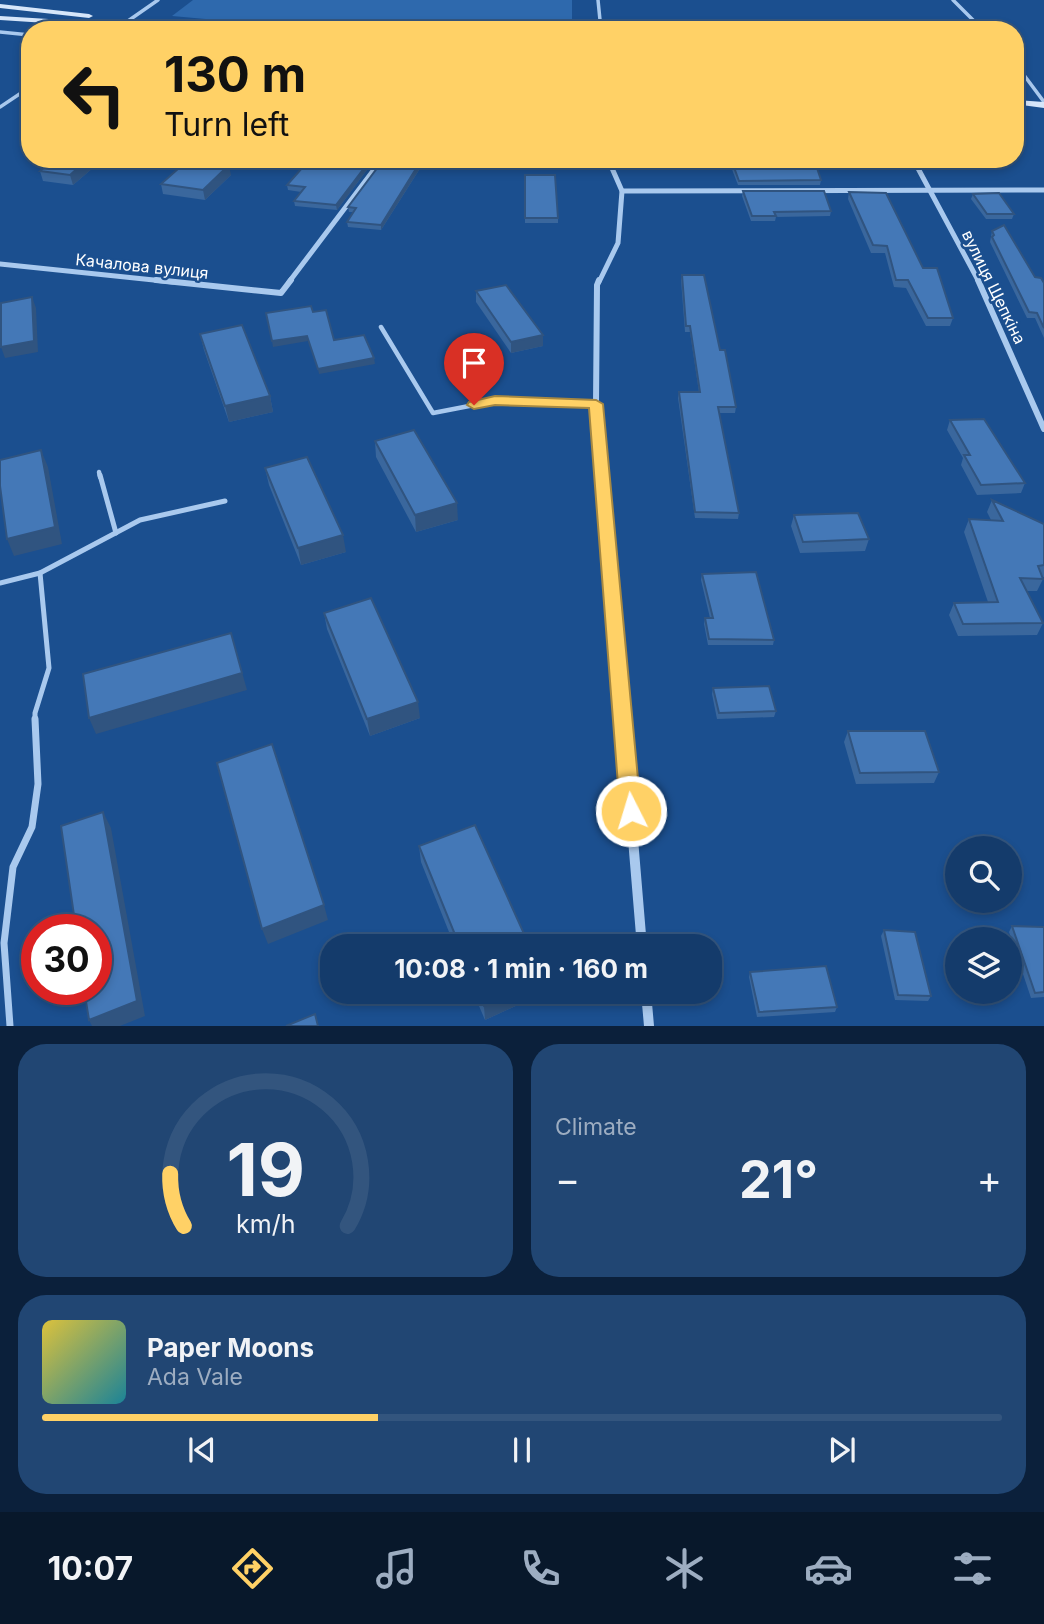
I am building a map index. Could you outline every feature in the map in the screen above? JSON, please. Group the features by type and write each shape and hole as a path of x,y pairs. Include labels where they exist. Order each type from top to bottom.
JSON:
{"main road":[{"path":"0,6 111,21"},
{"path":"0,18 43,21"},
{"path":"1024,103 1044,104"}],"street":[{"path":"128,21 158,0"},
{"path":"598,0 600,21"},
{"path":"953,0 974,21"},
{"path":"0,32 21,34"},
{"path":"1024,73 1044,104"},
{"path":"0,107 21,93"},
{"name":"Качалова вулиця","path":"0,264 281,293 375,168"},
{"path":"612,168 622,191 618,243 597,285 596,404 641,934"},
{"name":"вулиця Щепкіна","path":"918,168 984,292 1044,429"},
{"path":"622,191 928,188 1044,190"},
{"path":"647,1004 649,1026"}],"lane":[{"path":"381,327 433,413 495,401 596,404"},
{"path":"99,472 116,533"},
{"path":"0,583 40,573 140,520 225,502"},
{"path":"10,1026 4,943 13,867 32,827 38,784 35,713 49,668 40,573"}],"shaded area":[{"path":"193,0 572,0 572,21 229,21 172,16"}],"building":[{"path":"44,168 78,168 70,175 40,171"},
{"path":"179,168 226,168 203,190 161,184"},
{"path":"302,168 364,168 336,205 294,201 305,187 287,185"},
{"path":"377,168 416,168 381,225 347,222 356,208 348,207"},
{"path":"734,168 817,168 821,180 739,181"},
{"path":"525,175 555,175 558,218 525,218"},
{"path":"743,191 824,191 831,211 774,212 776,216 752,216"},
{"path":"849,192 886,193 923,268 937,268 953,318 928,318 908,280 896,280 887,246 873,245"},
{"path":"999,193 1014,214 987,214 973,194"},
{"path":"1004,225 1035,277 1041,278 1044,283 1044,328 1037,313 1029,312 992,237 992,231"},
{"path":"682,275 704,275 720,350 725,350 736,407 718,407 739,513 695,512 679,392 700,392 690,326 686,326"},
{"path":"506,285 543,335 511,342 476,291"},
{"path":"32,297 34,341 1,347 1,303"},
{"path":"311,306 313,312 326,310 334,340 364,335 374,358 318,369 307,336 272,341 266,313"},
{"path":"242,325 270,396 225,406 200,334"},
{"path":"984,419 1025,483 981,485 964,455 970,455 950,420"},
{"path":"414,430 457,503 415,515 375,441"},
{"path":"41,450 55,527 7,539 0,486 0,460"},
{"path":"307,457 343,535 298,548 265,468"},
{"path":"992,500 1044,524 1044,565 1038,566 1043,579 1020,578 1043,623 963,624 954,603 998,602 969,519 1003,521"},
{"path":"858,513 869,539 803,542 794,515"},
{"path":"756,572 774,640 709,639 705,618 713,618 702,574"},
{"path":"371,598 418,702 367,719 324,613"},
{"path":"231,633 242,673 89,718 83,674"},
{"path":"769,686 776,711 719,713 713,688"},
{"path":"848,731 925,731 939,772 860,773"},
{"path":"272,744 324,905 262,929 217,763"},
{"path":"103,812 137,1001 89,1020 87,1005 112,1005 112,914 74,914 61,826"},
{"path":"475,825 524,934 455,934 419,846"},
{"path":"1012,926 1044,927 1044,992 1035,993 1022,955 1022,927"},
{"path":"884,930 915,932 931,996 898,995"},
{"path":"826,966 837,1007 759,1012 750,972"},
{"path":"315,1014 318,1026 286,1026"}],"route":[{"path":"474,405 495,401 596,404 631,811"}]}
